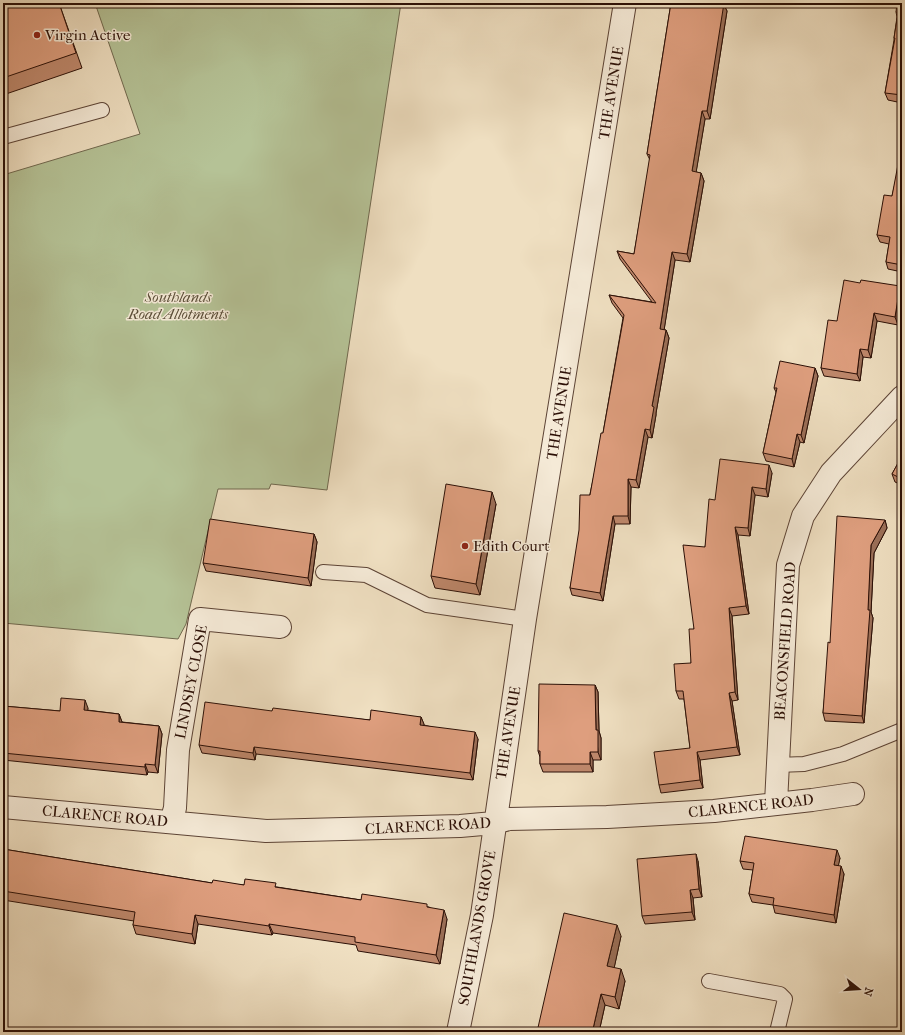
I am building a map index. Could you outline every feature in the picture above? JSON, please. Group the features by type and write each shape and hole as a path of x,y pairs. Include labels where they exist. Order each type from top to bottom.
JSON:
{"street":[{"name":"THE AVENUE","path":"494,823 525,619 625,3"},
{"name":"BEACONSFIELD ROAD","path":"776,803 788,565 803,516 832,473 902,397"},
{"name":"LINDSEY CLOSE","path":"171,822 175,808 178,750 200,619 280,627"},
{"name":"CLARENCE ROAD","path":"3,807 266,831 460,826 509,820 714,812 853,794"},
{"name":"SOUTHLANDS GROVE","path":"458,1032 482,915 494,823"}],"lane":[{"path":"3,137 102,110"},
{"path":"323,572 366,575 427,605 525,619"},
{"path":"777,765 804,764 843,754 902,730"},
{"path":"709,981 780,994 784,999 777,1032"}],"green space":[{"name":"Southlands Road Allotments","path":"95,3 401,3 327,490 271,484 269,489 218,489 186,624 178,639 3,623 3,175 140,134"}],"building":[{"name":"Virgin Active","path":"3,3 59,3 76,53 3,78"},
{"path":"671,3 724,3 707,111 702,111 692,171 701,173 687,254 672,252 660,329 666,330 652,406 654,407 650,430 645,429 636,480 628,479 628,516 613,516 600,593 570,588 579,530 580,495 590,495 601,433 603,433 624,315 609,295 656,303 617,251 634,254 650,155 647,154"},
{"path":"897,3 902,3 902,95 885,93 895,38 898,13 896,12"},
{"path":"900,154 902,154 902,265 886,262 890,237 877,235 884,195 892,196"},
{"path":"844,280 860,283 861,280 900,286 895,317 874,313 868,350 860,349 857,374 821,368 828,320 837,321"},
{"path":"780,361 815,368 801,435 797,434 792,459 763,453 777,388 774,388"},
{"path":"902,456 902,479 892,474"},
{"path":"720,459 769,465 766,489 752,487 748,528 735,527 746,606 729,608 735,692 729,693 737,747 697,752 700,780 659,785 654,752 690,748 683,691 676,691 674,664 691,663 689,629 694,629 683,545 705,547 709,499 715,500"},
{"name":"Edith Court","path":"446,484 492,492 476,584 431,576"},
{"path":"837,516 885,520 871,545 868,610 870,610 862,716 823,713 828,642 830,643"},
{"path":"210,519 314,534 308,578 203,563"},
{"path":"539,684 595,685 598,752 590,752 590,764 540,764 540,751 538,751"},
{"path":"61,698 85,700 84,710 119,714 119,722 159,726 155,765 145,764 145,767 3,753 3,706 60,711"},
{"path":"205,702 272,711 273,708 370,720 371,710 421,717 420,725 475,732 470,773 254,747 253,753 199,745"},
{"path":"745,836 837,850 834,865 841,866 834,915 773,905 774,898 749,894 754,863 740,861"},
{"path":"3,849 212,883 213,880 244,885 245,879 276,883 275,887 361,900 362,894 427,904 427,907 444,910 436,955 355,942 355,937 195,915 192,934 133,925 135,912 3,891"},
{"path":"696,854 699,889 690,890 692,912 642,916 637,859"},
{"path":"564,913 617,925 607,966 621,969 615,997 601,994 593,1029 588,1028 587,1032 537,1032"}],"place":[{"name":"Virgin Active","path":"37,35"},
{"name":"Edith Court","path":"465,546"}]}
